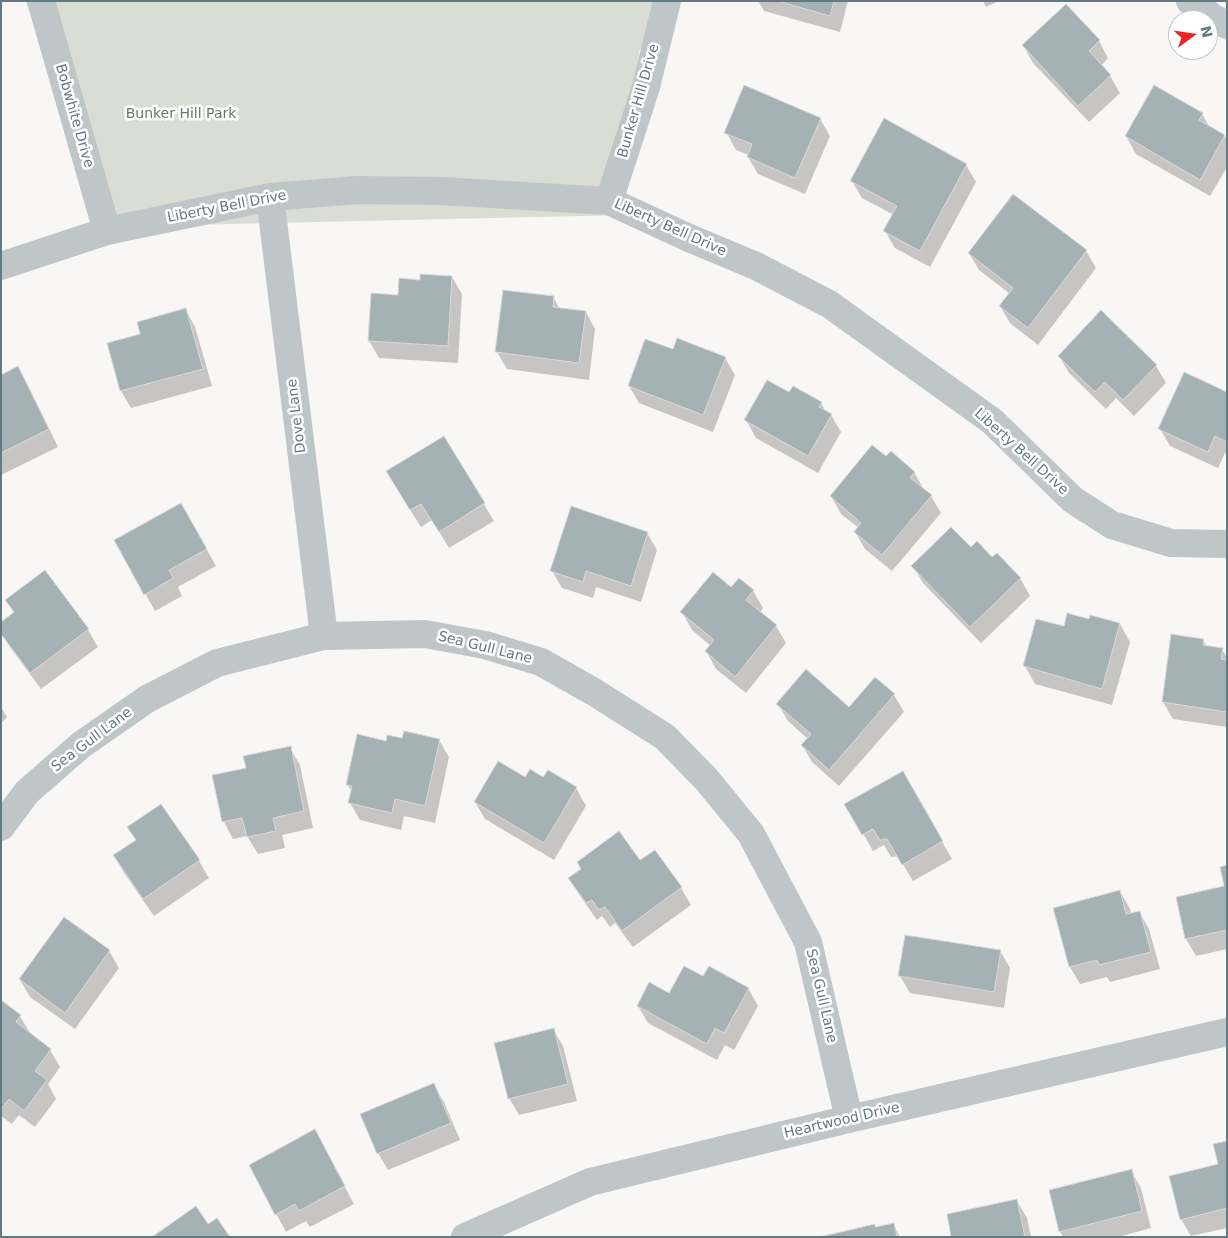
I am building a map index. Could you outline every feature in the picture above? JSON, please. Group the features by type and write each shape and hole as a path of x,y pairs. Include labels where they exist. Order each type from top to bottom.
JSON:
{"street":[{"name":"Bobwhite Drive","path":"41,1 107,231"},
{"name":"Bunker Hill Drive","path":"609,201 646,87 667,1"},
{"path":"1190,1 1227,25"},
{"name":"Liberty Bell Drive","path":"1,266 107,231 270,197 358,190 441,191 609,201 756,266 829,304 992,421 1073,500 1112,525 1171,542 1227,544"},
{"name":"Dove Lane","path":"270,197 324,636"},
{"name":"Sea Gull Lane","path":"1,827 27,792 81,745 147,699 217,663 324,636 425,634 494,648 541,662 594,692 665,738 707,780 752,834 808,942 849,1119"},
{"name":"Heartwood Drive","path":"465,1237 590,1182 849,1119 1227,1032"}],"green space":[{"name":"Bunker Hill Park","path":"26,1 668,1 639,51 625,215 99,227"}],"building":[{"path":"778,1 834,1 830,16"},
{"path":"1066,4 1100,40 1089,51 1111,75 1078,106 1022,45"},
{"path":"744,85 821,118 795,178 747,157 752,144 724,133"},
{"path":"1154,85 1203,113 1199,120 1225,135 1200,180 1125,136"},
{"path":"884,118 967,164 920,251 883,231 897,206 850,181"},
{"path":"1013,194 1087,250 1028,328 999,306 1013,288 968,253"},
{"path":"420,274 452,276 448,346 368,341 371,293 398,295 399,278 420,280"},
{"path":"503,290 554,296 553,307 586,311 579,363 495,352"},
{"path":"186,308 203,369 120,391 107,343 140,334 137,322"},
{"path":"1101,310 1157,365 1123,400 1105,382 1095,392 1058,356"},
{"path":"677,338 726,357 703,415 628,386 645,339 673,349"},
{"path":"18,366 49,429 1,453 1,375"},
{"path":"1184,372 1227,392 1227,442 1215,436 1208,452 1158,429"},
{"path":"767,380 789,392 793,386 822,402 819,407 832,414 808,456 744,420"},
{"path":"444,436 485,503 439,532 421,504 410,510 386,471"},
{"path":"872,445 886,456 891,451 915,472 910,478 932,495 882,555 854,532 861,523 830,496"},
{"path":"181,503 207,549 169,570 173,578 144,595 114,540"},
{"path":"571,506 648,532 631,586 586,571 583,582 550,571"},
{"path":"951,527 971,547 977,541 992,557 997,553 1021,578 970,627 911,566"},
{"path":"45,570 89,629 30,673 1,634 1,622 14,612 5,600"},
{"path":"713,572 731,587 739,578 754,590 746,600 777,625 735,677 705,651 714,640 680,612"},
{"path":"1067,613 1089,619 1090,615 1120,623 1102,689 1023,666 1036,619 1064,626"},
{"path":"1171,634 1204,639 1203,645 1223,648 1221,659 1227,660 1227,712 1162,702"},
{"path":"806,669 849,707 875,677 895,694 829,770 801,745 811,734 776,704"},
{"path":"404,731 440,739 425,806 395,799 392,813 348,803 352,786 346,785 357,734 386,741 387,735 402,738"},
{"path":"291,746 304,811 273,818 276,831 247,837 242,818 222,822 212,775 246,768 243,756"},
{"path":"498,761 525,777 530,769 543,777 548,770 577,787 544,843 474,802"},
{"path":"903,771 943,841 902,865 887,839 880,840 873,829 862,835 844,804"},
{"path":"161,804 200,860 143,899 113,855 136,840 127,827"},
{"path":"619,831 640,860 655,850 682,887 622,931 605,907 599,910 592,900 586,903 568,878 581,869 577,862"},
{"path":"1227,865 1227,930 1185,939 1176,897 1224,886 1220,867"},
{"path":"1120,890 1126,914 1140,911 1151,952 1099,965 1097,960 1069,967 1053,908"},
{"path":"64,917 110,950 65,1013 19,979"},
{"path":"905,935 1001,950 994,992 898,976"},
{"path":"684,966 703,976 709,966 749,988 724,1033 715,1028 707,1044 637,1006 649,982 669,993"},
{"path":"1,1000 21,1015 16,1022 51,1049 35,1071 47,1080 24,1111 9,1099 1,1107"},
{"path":"554,1028 568,1084 508,1099 494,1043"},
{"path":"434,1083 451,1123 377,1154 360,1114"},
{"path":"315,1129 345,1186 299,1211 295,1204 275,1215 249,1165"},
{"path":"1227,1141 1227,1208 1180,1220 1169,1176 1218,1164 1213,1144"},
{"path":"1132,1169 1142,1211 1059,1232 1049,1190"},
{"path":"1017,1199 1025,1237 951,1237 947,1214"},
{"path":"196,1206 208,1224 217,1218 230,1237 152,1237"},
{"path":"894,1223 897,1237 819,1237 875,1224 875,1227"}]}
